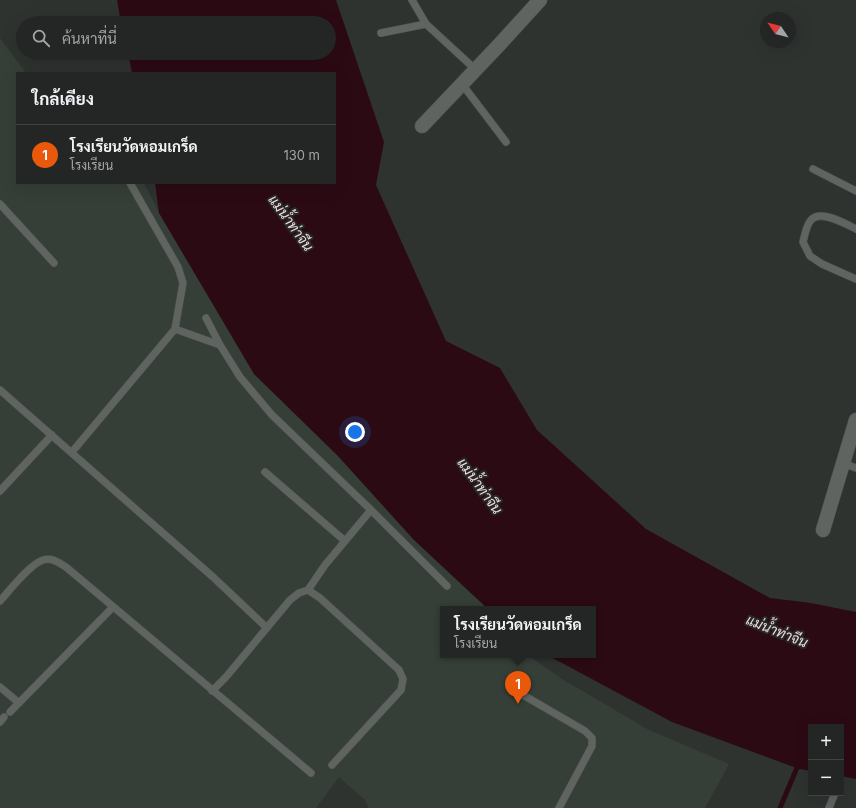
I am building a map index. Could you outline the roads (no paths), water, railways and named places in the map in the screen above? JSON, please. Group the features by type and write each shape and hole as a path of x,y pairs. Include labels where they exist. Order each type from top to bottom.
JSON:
{"street":[{"path":"422,126 540,0"},
{"path":"823,530 856,420"}],"lane":[{"path":"412,0 426,24 476,70"},
{"path":"381,33 426,24"},
{"path":"462,84 506,142"},
{"path":"813,169 856,191"},
{"path":"72,452 175,329 182,283 178,267 131,184"},
{"path":"0,204 54,264"},
{"path":"856,229 831,218 822,216 812,219 806,228 803,242 810,256 822,264 856,279"},
{"path":"206,318 220,345 240,377 272,415 371,510 447,586"},
{"path":"175,329 220,345"},
{"path":"0,390 213,576 267,628"},
{"path":"0,491 52,435"},
{"path":"843,463 856,468"},
{"path":"265,472 345,542"},
{"path":"212,690 226,677 290,600 299,593 308,590 325,565 371,510"},
{"path":"0,601 30,569 43,560 54,559 66,567 311,773"},
{"path":"308,590 320,598 399,670 403,679 401,690 332,765"},
{"path":"10,712 113,607"},
{"path":"0,686 19,703"},
{"path":"511,688 585,731 592,738 592,746 559,808"},
{"path":"829,808 834,796"}],"water":[{"name":"แม่น้ำท่าจีน","path":"117,0 336,0 384,142 376,185 446,341 500,368 537,430 646,529 770,598 811,603 856,612 856,779 844,777 844,724 808,724 808,770 799,769 672,722 553,658 596,658 596,606 485,606 414,540 338,456 254,374 159,213 155,184 336,184 336,72 132,72 129,60 336,60 336,16 120,16"}],"waterway":[{"path":"780,808 799,763"}],"place":[{"name":"โรงเรียนวัดหอมเกร็ด","path":"518,704"}]}
